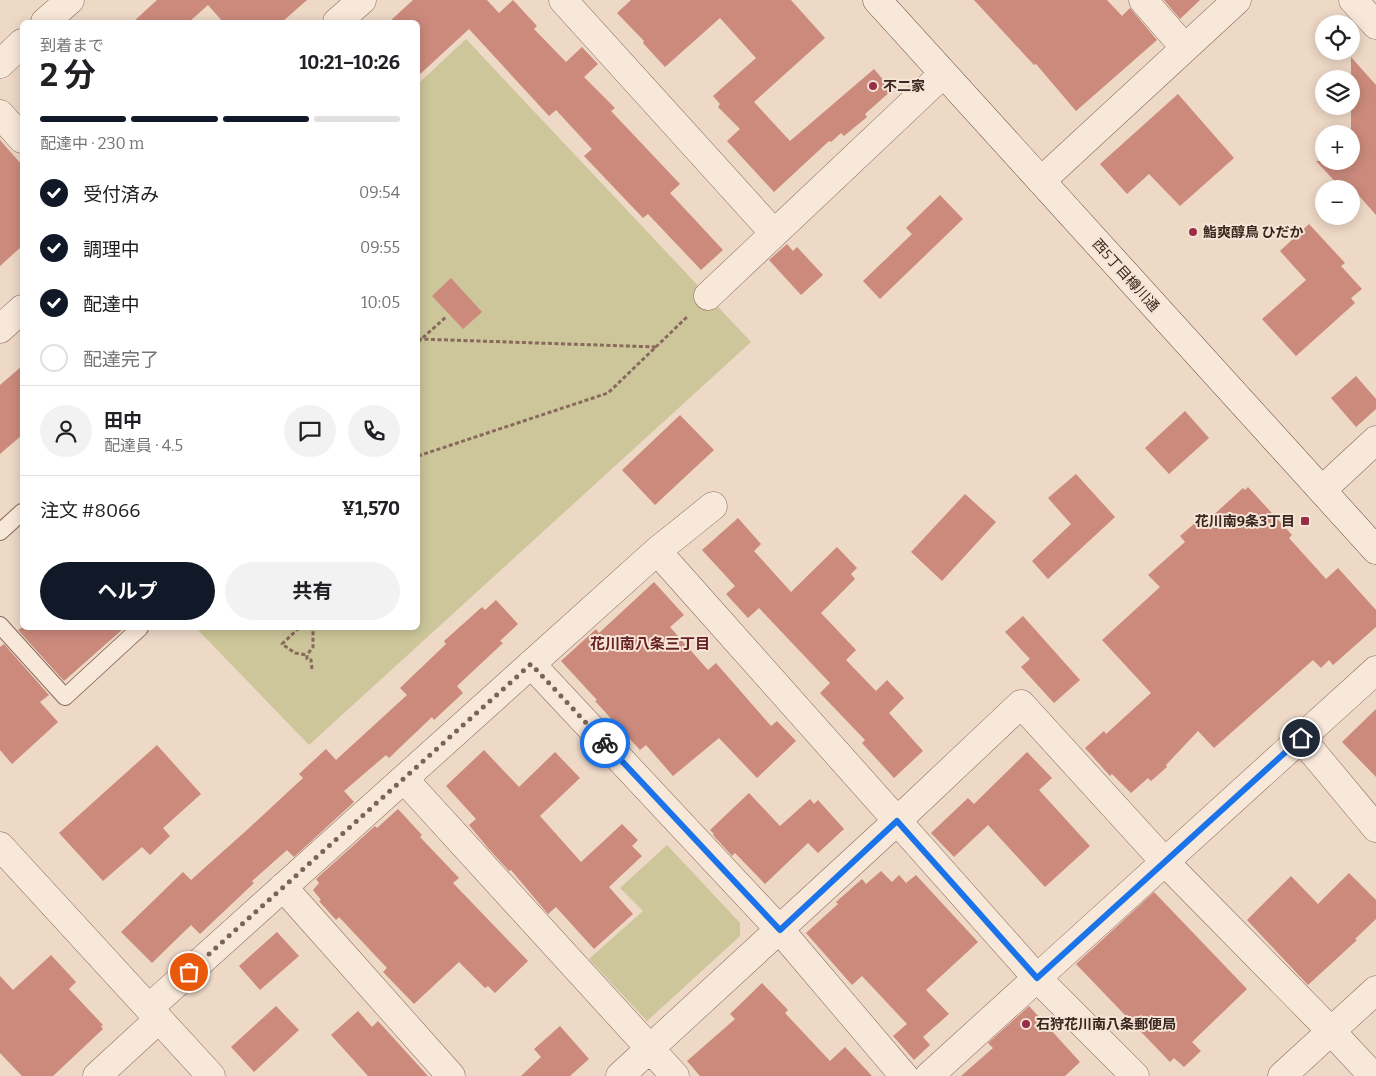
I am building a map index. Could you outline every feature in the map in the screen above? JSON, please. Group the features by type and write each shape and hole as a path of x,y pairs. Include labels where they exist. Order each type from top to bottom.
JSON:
{"street":[{"path":"47,20 70,0"},
{"path":"339,20 362,0"},
{"path":"563,0 774,233"},
{"name":"西5丁目樽川通","path":"877,0 1376,550"},
{"path":"1143,0 1185,48"},
{"path":"1041,181 1237,0"},
{"path":"1354,0 1376,25"},
{"path":"0,64 20,45"},
{"path":"708,296 943,74"},
{"path":"0,114 20,137"},
{"path":"0,330 20,311"},
{"path":"1322,490 1376,440"},
{"path":"96,1076 154,1014 283,887 657,551 713,506"},
{"path":"657,551 1037,978 1136,1076"},
{"path":"531,664 780,930 904,1076"},
{"path":"929,1076 1376,670"},
{"path":"620,1076 780,930 1021,704 1165,862 1373,1076"},
{"path":"1301,738 1376,828"},
{"path":"404,779 675,1076"},
{"path":"0,846 211,1076"},
{"path":"283,887 451,1076"},
{"path":"1282,1076 1376,990"}],"lane":[{"path":"0,532 20,514"},
{"path":"0,625 65,697 138,630"}],"path":[{"path":"420,455 608,393 708,296"},
{"path":"420,339 446,317"},
{"path":"420,340 657,346"},
{"path":"297,630 282,644 295,653 307,655 308,659 311,660 312,669"},
{"path":"307,655 313,646 313,630"}],"shaded area":[{"path":"466,39 751,342 309,745 198,630 420,630 420,82"},
{"path":"667,845 740,923 740,936 647,1021 589,959 643,911 620,888"}],"building":[{"path":"157,0 307,0 284,20 221,20 208,5 191,20 135,20"},
{"path":"413,0 487,0 499,13 513,0 537,26 534,29 566,62 582,47 598,64 584,77 615,108 611,111 680,184 670,193 723,250 701,270 648,214 643,218 584,156 592,149 556,110 549,116 469,29 420,74 420,20 391,20"},
{"path":"631,0 791,0 825,38 754,102 790,141 874,69 892,90 865,114 867,117 844,136 841,133 831,142 829,141 774,192 727,141 740,129 718,107 720,104 713,96 756,58 720,18 665,67 643,43 644,41 617,13"},
{"path":"974,0 1107,0 1122,16 1130,8 1157,40 1076,111 1036,64 1034,65"},
{"path":"1164,0 1200,0 1180,19"},
{"path":"1351,60 1354,60 1376,85 1376,215 1360,197 1360,180 1334,180 1324,170 1360,170 1360,125 1351,125 1351,115 1360,115 1360,70 1351,70"},
{"path":"1178,94 1234,158 1180,206 1149,174 1127,194 1100,164"},
{"path":"0,140 20,163 20,248 0,266"},
{"path":"940,195 963,219 880,299 863,281 912,234 906,228"},
{"path":"1309,224 1345,263 1341,266 1362,289 1351,298 1355,303 1296,356 1262,319 1306,280 1280,251"},
{"path":"787,244 793,251 797,247 823,275 801,295 769,260"},
{"path":"451,278 482,312 463,329 432,296"},
{"path":"20,368 20,437 0,454 0,385"},
{"path":"1356,376 1376,399 1376,409 1356,427 1331,398"},
{"path":"1185,411 1209,438 1169,474 1145,448"},
{"path":"680,415 714,450 655,505 622,470"},
{"path":"1076,474 1115,517 1048,579 1032,561 1071,524 1048,498"},
{"path":"1248,487 1292,535 1289,538 1326,579 1338,568 1376,610 1376,627 1333,665 1329,660 1321,668 1313,660 1214,748 1198,731 1166,765 1167,767 1151,781 1148,778 1131,793 1112,774 1110,776 1085,748 1104,731 1106,734 1151,693 1102,640 1160,587 1148,575 1185,542 1180,536 1203,516 1207,521 1243,488 1245,490"},
{"path":"965,494 996,522 942,581 911,552"},
{"path":"738,518 761,544 754,551 791,592 837,547 857,568 851,574 855,579 821,613 856,650 846,660 876,691 887,680 904,698 889,713 923,751 894,778 862,743 865,740 820,693 830,683 759,608 748,618 726,594 735,586 702,550"},
{"path":"654,582 684,615 670,627 708,670 716,663 771,726 777,721 796,741 757,778 719,738 673,776 646,745 640,750 561,661 596,629 599,633"},
{"path":"496,600 518,624 500,641 503,643 457,686 463,693 434,720 432,717 389,758 386,755 344,791 354,802 294,857 287,850 252,881 254,883 200,934 191,925 152,963 121,932 183,872 191,880 303,778 299,774 326,749 336,760 407,695 400,688 446,644 444,641 482,607 485,610"},
{"path":"1023,616 1080,680 1054,703 1021,667 1030,659 1005,632"},
{"path":"20,629 122,630 64,681 18,630"},
{"path":"4,644 49,695 40,702 58,722 12,764 0,750 0,647"},
{"path":"1376,709 1376,777 1342,742"},
{"path":"157,745 201,794 163,828 170,836 150,855 142,847 103,881 59,833"},
{"path":"484,750 519,787 555,752 580,778 540,816 581,862 622,824 638,840 632,846 642,856 609,887 633,914 594,949 556,907 548,914 511,870 509,871 488,848 469,825 476,819 446,786"},
{"path":"1027,752 1052,778 1039,790 1090,846 1045,887 988,825 954,857 931,833 968,798 974,804"},
{"path":"749,793 780,826 810,799 814,804 818,800 844,829 818,853 808,843 765,884 735,853 732,856 710,830"},
{"path":"398,809 422,835 420,837 459,878 453,883 528,961 495,993 488,986 485,988 459,962 414,1004 383,972 387,968 339,917 336,920 319,901 321,900 313,890 319,883 316,879 375,826 377,828"},
{"path":"881,871 892,882 899,875 906,883 916,875 978,942 926,990 949,1014 923,1037 930,1045 914,1060 893,1036 907,1024 862,976 852,985 806,933 862,879 866,884"},
{"path":"1349,873 1376,900 1376,919 1355,939 1357,940 1308,985 1247,920 1291,876 1318,904"},
{"path":"1154,892 1247,989 1192,1042 1201,1051 1184,1067 1174,1058 1170,1062 1076,964"},
{"path":"277,932 299,956 260,990 239,966"},
{"path":"51,955 76,982 69,989 103,1025 101,1026 103,1029 53,1076 22,1076 0,1053 0,976 13,990"},
{"path":"762,983 788,1010 785,1013 830,1061 845,1047 872,1076 700,1076 687,1061 735,1019 730,1014"},
{"path":"276,1006 299,1030 254,1072 231,1047"},
{"name":"石狩花川南八条郵便局","path":"1029,1006 1080,1062 1065,1076 961,1076 993,1048 988,1043"},
{"path":"358,1011 372,1027 378,1021 428,1076 368,1076 331,1035"},
{"path":"560,1026 589,1059 570,1076 521,1076 541,1057 534,1049"}],"way so far":[{"path":"189,972 531,664 605,743"}],"place":[{"name":"不二家","path":"873,86"},
{"name":"鮨爽醇鳥 ひだか","path":"1193,232"},
{"name":"花川南9条3丁目","path":"1305,521"},
{"name":"石狩花川南八条郵便局","path":"1026,1024"}],"district":[{"name":"花川南八条三丁目","path":"650,644"}],"route":[{"path":"605,743 780,930 897,821 1037,978 1301,738"}]}
